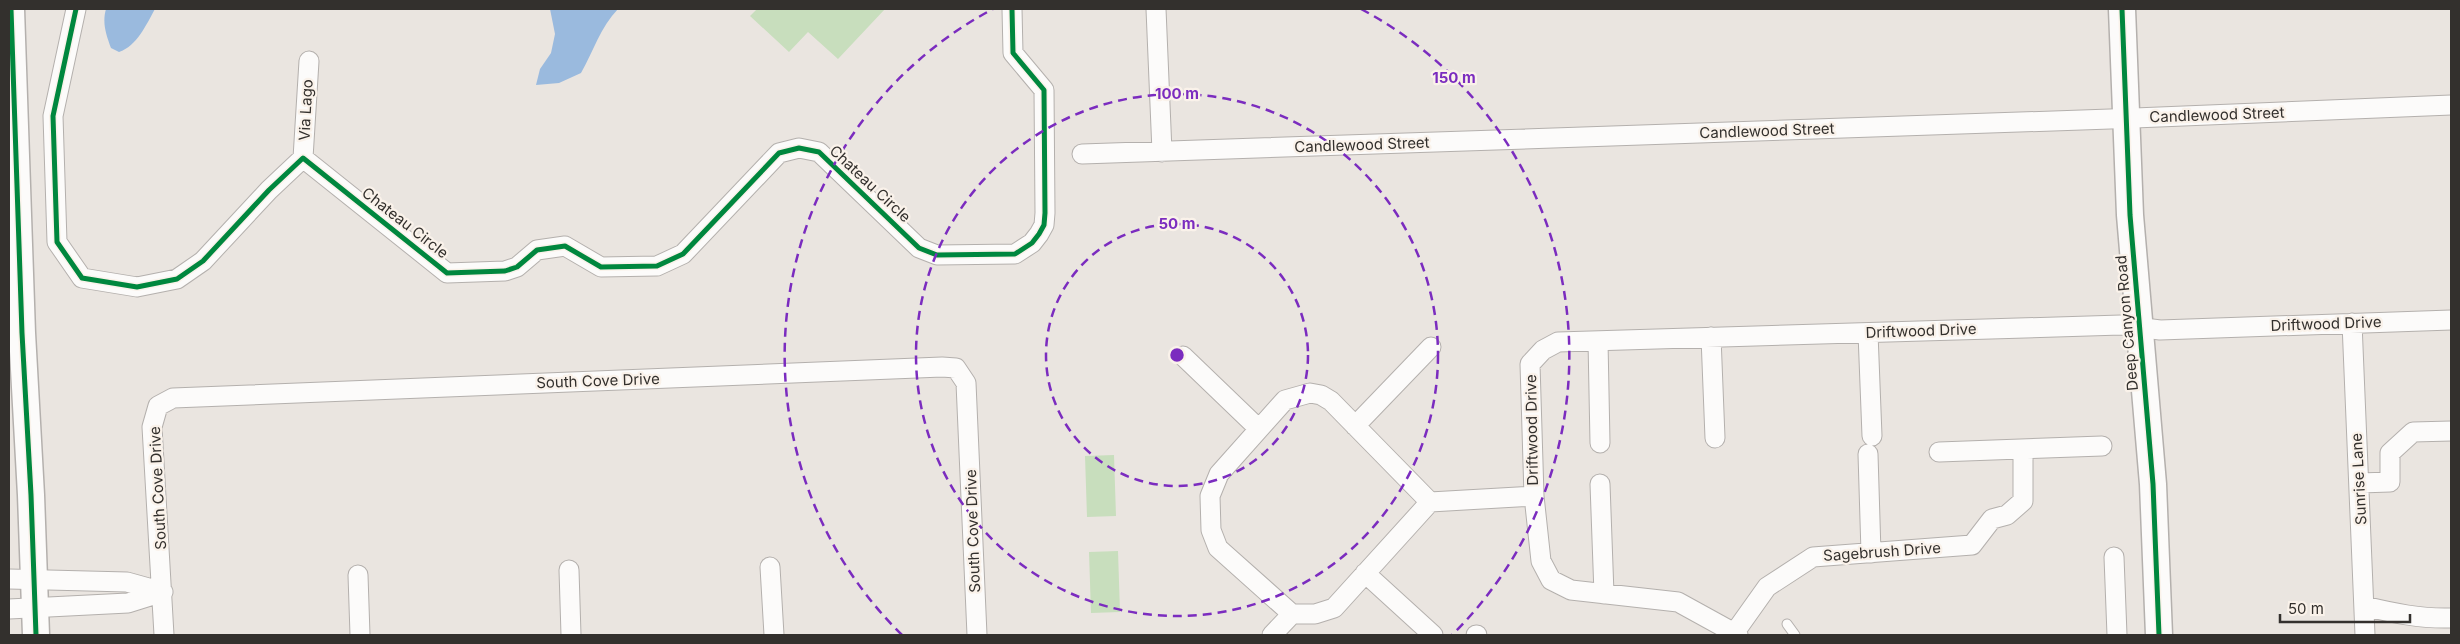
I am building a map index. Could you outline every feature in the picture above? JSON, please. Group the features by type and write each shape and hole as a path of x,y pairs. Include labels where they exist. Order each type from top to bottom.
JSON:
{"street":[{"path":"11,9 22,333 35,581 36,635"},
{"path":"76,9 54,116 57,242 82,278 137,287 177,279 203,261 269,190 303,158"},
{"name":"Chateau Circle","path":"303,158 447,272 505,271 517,267 537,250 565,246 601,267 657,266 672,261 683,254 779,153 799,148 819,152 919,248 928,253 937,256 1015,254 1032,243 1039,234 1045,213 1044,90 1013,53 1012,9"},
{"path":"1156,9 1162,152"},
{"name":"Deep Canyon Road","path":"2122,9 2130,215 2153,484 2159,635"},
{"name":"Via Lago","path":"303,158 308,61"},
{"name":"Candlewood Street","path":"1082,154 2126,119 2451,106"},
{"name":"Driftwood Drive","path":"1604,594 1571,590 1551,580 1541,561 1534,496 1530,364 1543,350 1558,342 2121,325 2160,330 2451,320"},
{"name":"Sunrise Lane","path":"2352,323 2365,635"},
{"path":"1868,333 1872,436"},
{"path":"1711,337 1715,438"},
{"path":"1598,341 1600,443"},
{"path":"1354,426 1431,348"},
{"path":"1183,356 1259,429"},
{"name":"South Cove Drive","path":"163,592 152,427 158,406 173,398 942,367 956,368 966,382 977,635"},
{"path":"1310,394 1320,395 1331,401 1430,502 1334,608 1315,614 1292,614 1218,548 1211,530 1209,509 1213,484 1259,429 1285,400 1310,394"},
{"path":"2360,483 2390,482 2390,452 2413,432 2451,431"},
{"path":"1939,452 2102,446"},
{"name":"Sagebrush Drive","path":"1736,634 1767,587 1813,557 1972,545 1992,519 2007,515 2023,501 2023,449"},
{"path":"1868,454 1871,553"},
{"path":"1600,484 1604,594 1678,602 1736,634"},
{"name":"Driftwood Drive","path":"1430,502 1534,496"},
{"path":"2114,557 2116,635"},
{"path":"770,567 774,635"},
{"path":"569,570 571,635"},
{"path":"1365,573 1433,635"},
{"path":"358,575 360,635"},
{"path":"9,579 127,582 163,592"},
{"path":"9,609 35,606 128,604 163,592"},
{"path":"163,592 164,635"},
{"path":"2364,606 2403,615 2432,619 2451,618"},
{"path":"1272,635 1292,614"}],"lane":[{"path":"1787,624 1795,635"}],"green space":[{"path":"757,9 885,9 838,59 808,32 789,52 750,16"},
{"path":"1114,455 1116,516 1087,517 1085,456"},
{"path":"1118,551 1120,612 1091,613 1089,552"}],"water":[{"path":"106,9 155,9 136,40 119,52 111,48 105,28"},
{"path":"550,9 618,9 602,32 581,73 559,83 536,85 540,69 551,53 555,34"}],"cycle path":[{"path":"11,9 22,333 36,635"},
{"path":"76,9 53,116 57,242 82,278 137,287 177,279 203,261 269,190 303,158 447,273 505,271 517,267 537,250 565,246 601,267 657,266 683,254 779,153 799,148 819,152 919,248 937,255 1015,254 1032,243 1044,225 1044,90 1013,53 1012,9"},
{"path":"2122,9 2130,215 2153,484 2159,635"}]}
